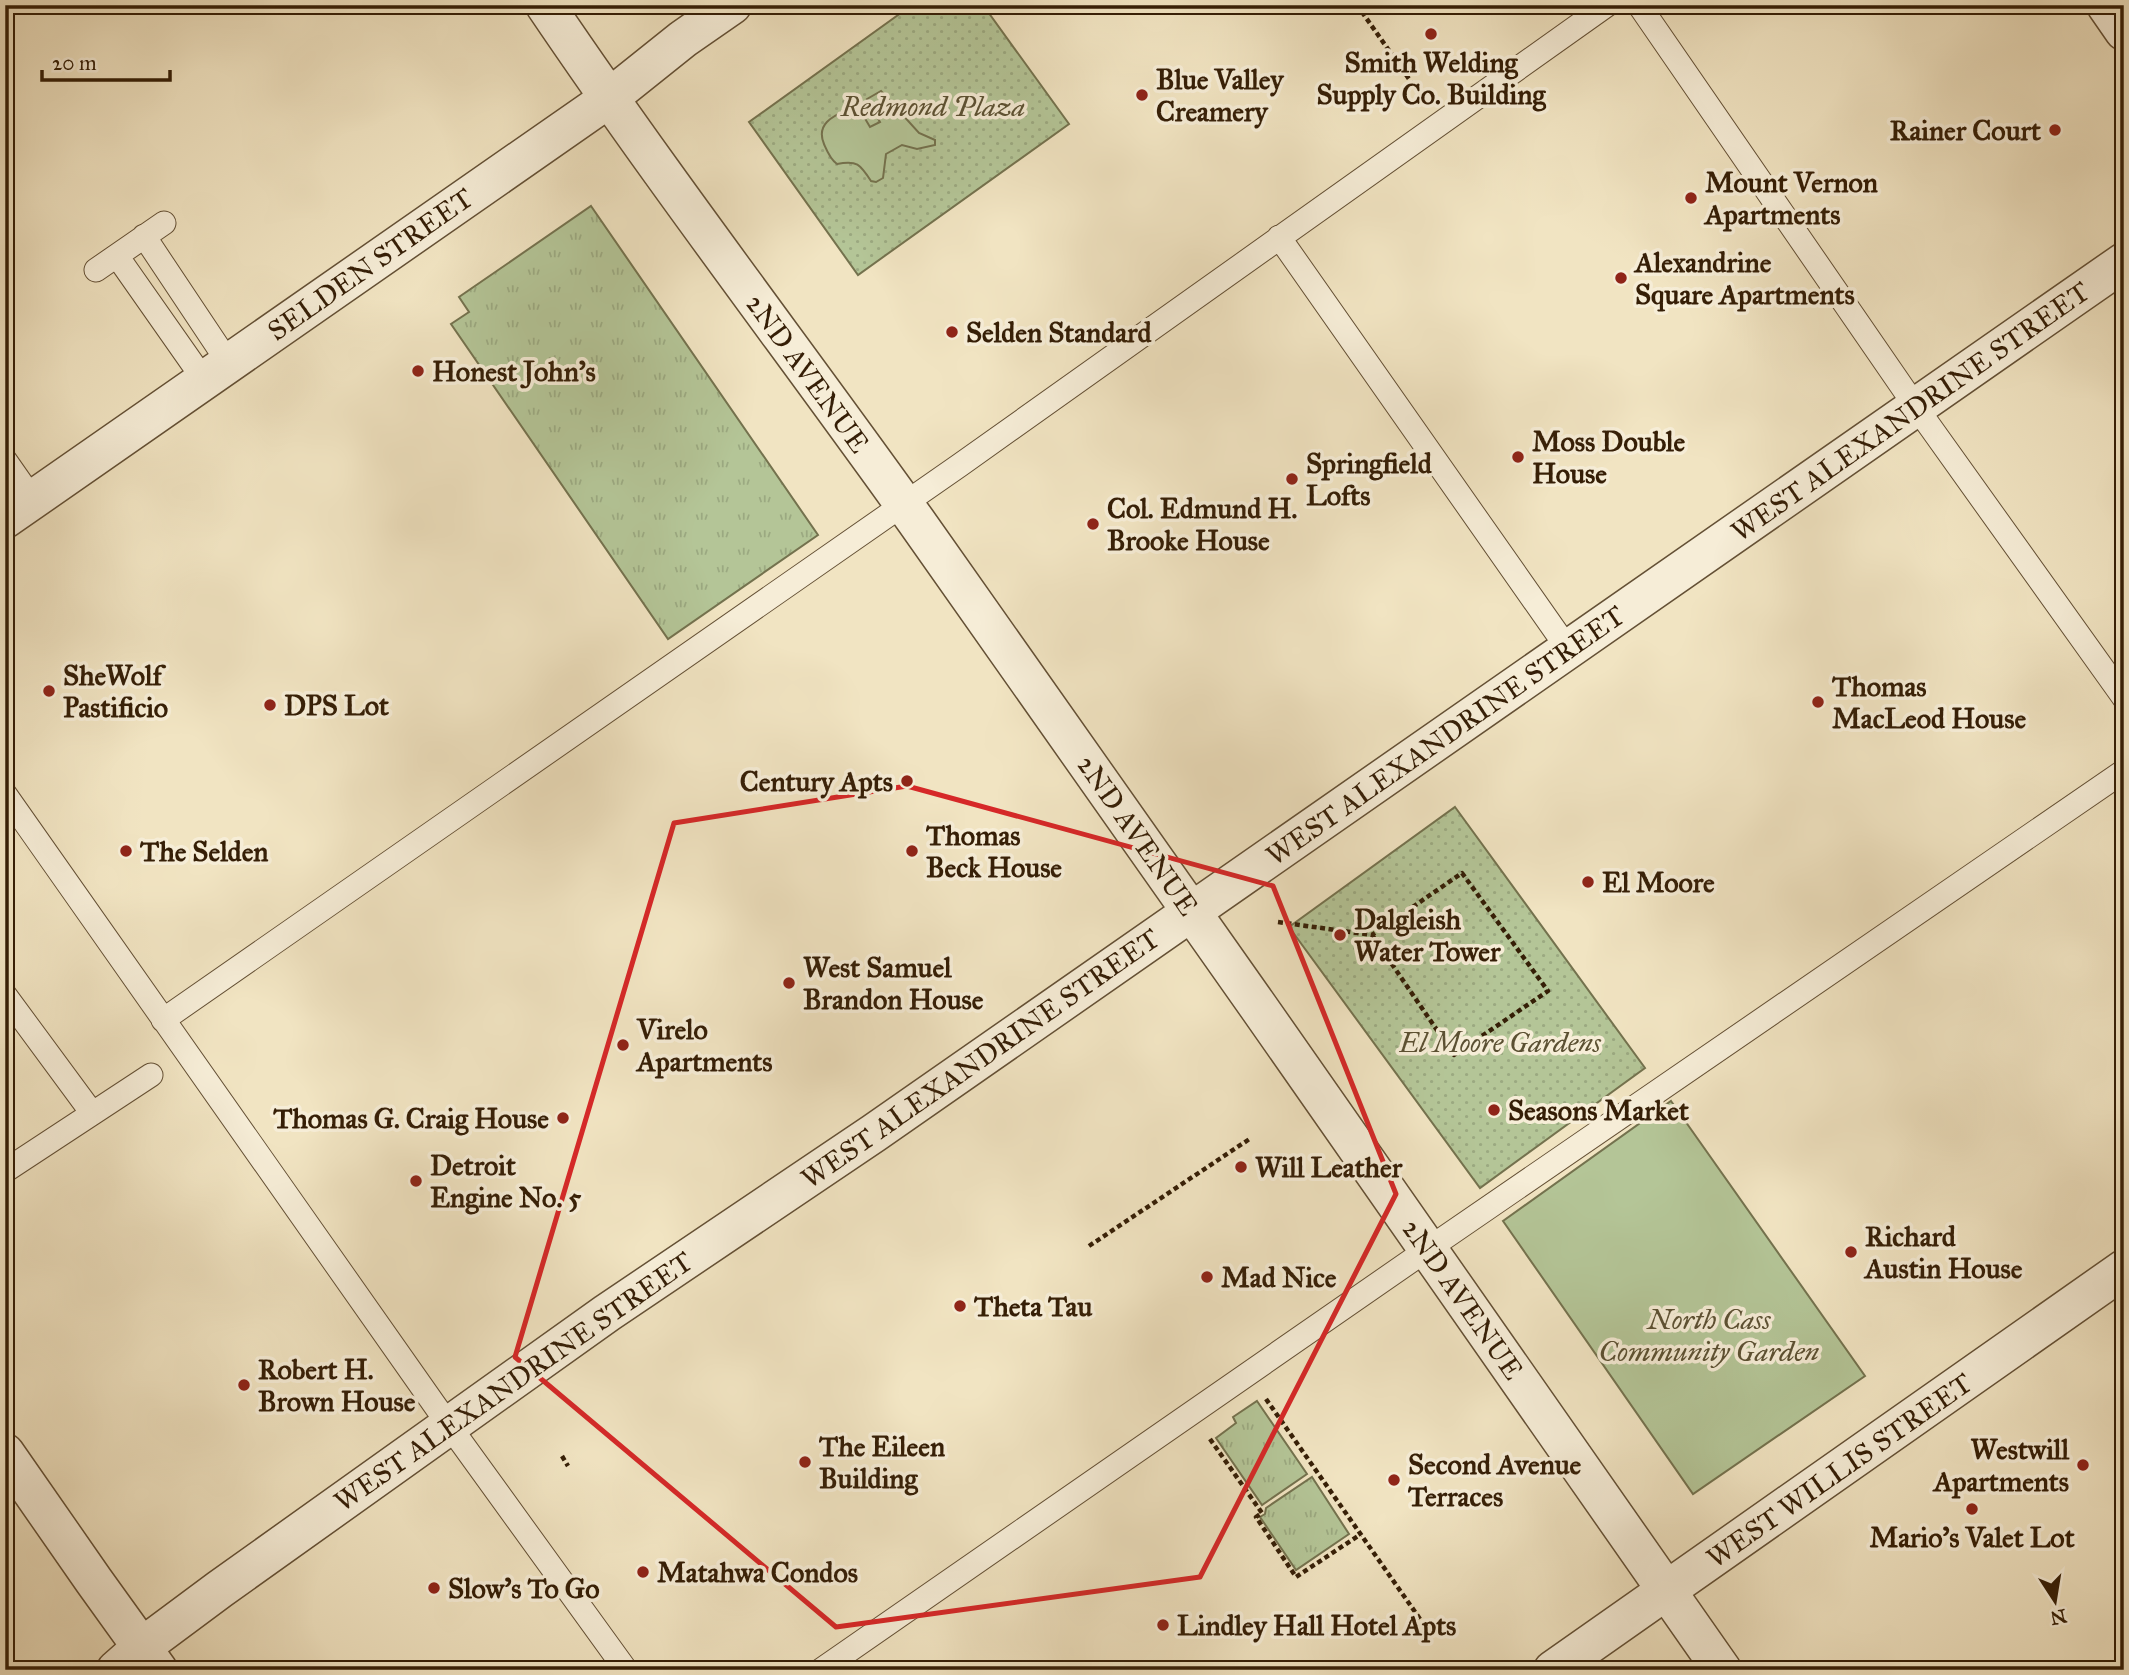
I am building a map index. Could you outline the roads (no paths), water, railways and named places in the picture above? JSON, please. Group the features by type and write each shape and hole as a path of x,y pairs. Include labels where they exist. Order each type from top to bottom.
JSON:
{"street":[{"name":"2ND AVENUE","path":"545,5 608,99 904,504 1192,911 1722,1670"},
{"name":"SELDEN STREET","path":"19,510 608,99 683,39 732,5"},
{"path":"2106,5 2124,31"},
{"name":"WEST ALEXANDRINE STREET","path":"139,1662 448,1424 874,1133 2124,262"},
{"name":"WEST WILLIS STREET","path":"1553,1670 2124,1269"},
{"path":"5,1453 139,1662"}],"lane":[{"path":"163,1020 904,504 1607,5"},
{"path":"1639,5 1916,407 2124,698"},
{"path":"96,270 164,223"},
{"path":"144,236 216,371"},
{"path":"1279,237 1568,649"},
{"path":"117,256 216,371"},
{"path":"5,460 19,510"},
{"path":"821,1670 2124,771"},
{"path":"5,794 448,1424 626,1670"},
{"path":"5,995 92,1113"},
{"path":"5,1171 151,1075"}],"place":[{"name":"Smith Welding Supply Co. Building","path":"1431,34"},
{"name":"Blue Valley Creamery","path":"1142,95"},
{"name":"Rainer Court","path":"2055,130"},
{"name":"Mount Vernon Apartments","path":"1691,198"},
{"name":"Alexandrine Square Apartments","path":"1621,278"},
{"name":"Selden Standard","path":"952,332"},
{"name":"Honest John's","path":"418,371"},
{"name":"Moss Double House","path":"1518,457"},
{"name":"Springfield Lofts","path":"1292,479"},
{"name":"Col. Edmund H. Brooke House","path":"1093,524"},
{"name":"SheWolf Pastificio","path":"49,691"},
{"name":"Thomas MacLeod House","path":"1818,702"},
{"name":"DPS Lot","path":"270,705"},
{"name":"Century Apts","path":"907,781"},
{"name":"The Selden","path":"126,851"},
{"name":"Thomas Beck House","path":"912,851"},
{"name":"El Moore","path":"1588,882"},
{"name":"Dalgleish Water Tower","path":"1340,935"},
{"name":"West Samuel Brandon House","path":"789,983"},
{"name":"Virelo Apartments","path":"623,1045"},
{"name":"Seasons Market","path":"1494,1110"},
{"name":"Thomas G. Craig House","path":"563,1118"},
{"name":"Will Leather","path":"1241,1167"},
{"name":"Detroit Engine No. 5","path":"416,1181"},
{"name":"Richard Austin House","path":"1851,1252"},
{"name":"Mad Nice","path":"1207,1277"},
{"name":"Theta Tau","path":"960,1306"},
{"name":"Robert H. Brown House","path":"244,1385"},
{"name":"The Eileen Building","path":"805,1462"},
{"name":"Westwill Apartments","path":"2083,1465"},
{"name":"Second Avenue Terraces","path":"1394,1480"},
{"name":"Mario's Valet Lot","path":"1972,1509"},
{"name":"Matahwa Condos","path":"643,1572"},
{"name":"Slow's To Go","path":"434,1588"},
{"name":"Lindley Hall Hotel Apts","path":"1163,1625"}],"park label":[{"name":"Redmond Plaza","path":"933,106"},
{"name":"El Moore Gardens","path":"1500,1042"},
{"name":"North Cass Community Garden","path":"1709,1335"}]}
